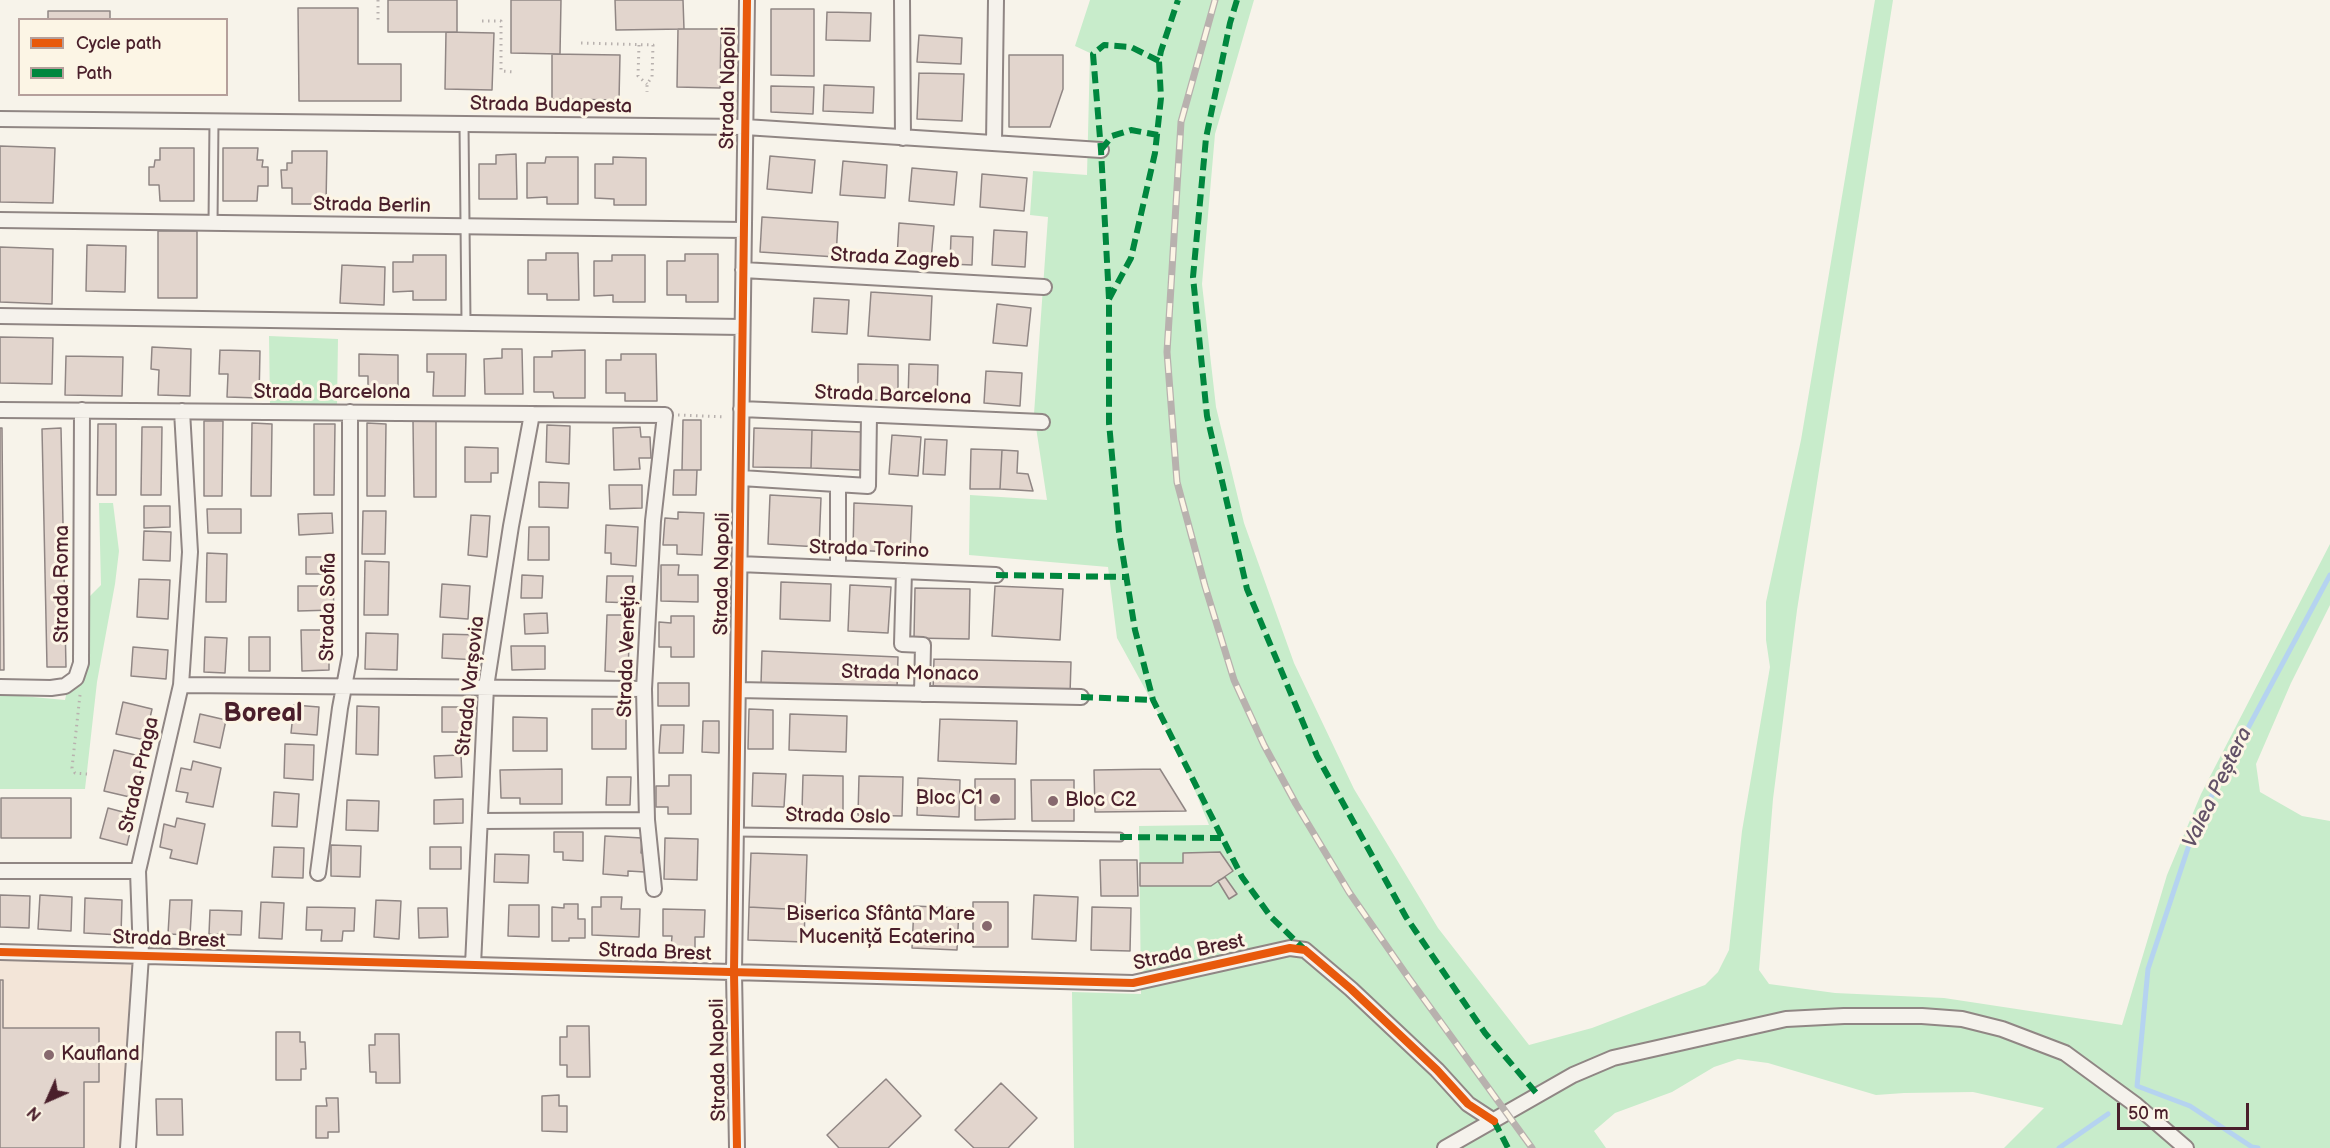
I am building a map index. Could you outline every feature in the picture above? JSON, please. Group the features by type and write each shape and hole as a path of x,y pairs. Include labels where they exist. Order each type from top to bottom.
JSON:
{"street":[{"name":"Strada Napoli","path":"737,1148 734,972 747,0"},
{"path":"902,0 903,138"},
{"path":"994,143 996,0"},
{"name":"Strada Budapesta","path":"0,119 745,127 1101,150"},
{"name":"Strada Berlin","path":"0,220 744,230"},
{"name":"Strada Zagreb","path":"743,270 1044,287"},
{"path":"0,316 742,327"},
{"name":"Strada Barcelona","path":"0,410 665,415"},
{"name":"Strada Roma","path":"76,678 81,663 83,644 82,410"},
{"name":"Strada Praga","path":"128,1148 141,956 138,871 181,685 190,552 183,411"},
{"name":"Strada Sofia","path":"318,873 350,655 350,412"},
{"name":"Strada Barcelona","path":"741,413 1042,422"},
{"name":"Strada Varșovia","path":"473,965 486,687 511,526 532,414"},
{"name":"Strada Veneția","path":"654,889 646,820 644,689 653,521 665,415"},
{"path":"741,478 868,486 868,415"},
{"path":"838,484 838,568"},
{"name":"Strada Torino","path":"739,564 996,575"},
{"path":"904,571 902,644 923,645 922,694"},
{"path":"0,687 54,688 65,686 76,678"},
{"path":"181,685 644,689"},
{"name":"Strada Monaco","path":"738,690 1081,698"},
{"path":"480,821 646,820"},
{"path":"0,871 138,871"},
{"name":"Strada Brest","path":"0,952 1133,984 1290,948 1305,950 1351,989 1437,1070 1468,1104 1494,1120"},
{"path":"1446,1148 1573,1075 1613,1058 1786,1019 1922,1016 1962,1019 2002,1029 2065,1053 2136,1105 2186,1148"}],"lane":[{"path":"213,223 214,121"},
{"path":"464,124 466,322"},
{"name":"Strada Oslo","path":"736,832 1120,837"}],"path":[{"path":"378,0 378,22"},
{"path":"482,21 501,21 501,71 515,72"},
{"path":"581,43 653,45 652,77 647,84 647,92"},
{"path":"639,44 638,76 647,84"},
{"path":"665,415 741,413"},
{"path":"76,678 81,686 72,768 75,773 87,774"}],"shaded area":[{"path":"0,957 148,962 136,1148 0,1148"}],"green space":[{"path":"1090,0 1254,0 1215,134 1202,284 1216,407 1244,523 1294,663 1354,789 1438,928 1529,1045 1592,1028 1705,985 1718,972 1729,950 1742,831 1770,667 1766,640 1766,602 1801,440 1875,0 1893,0 1797,610 1773,799 1759,970 1769,984 1835,993 1944,998 2122,1025 2167,875 2201,794 2330,544 2330,605 2291,683 2256,764 2260,792 2302,816 2330,821 2330,1148 2004,1148 2044,1108 1973,1092 1876,1095 1768,1063 1738,1059 1714,1067 1672,1092 1615,1113 1594,1131 1606,1148 1074,1148 1072,992 1141,994 1139,826 1209,825 1177,747 1117,638 1108,567 969,555 970,495 1047,500 1034,414 1048,217 1030,215 1033,171 1087,175 1090,53 1075,46"},
{"path":"269,336 338,339 337,405 270,404"},
{"path":"99,503 113,503 119,551 97,682 85,789 0,789 0,694 65,700 67,691 83,671 90,596 101,585"}],"building":[{"path":"388,0 457,0 457,32 388,32"},
{"path":"511,0 561,0 560,54 511,53"},
{"path":"615,0 683,0 684,29 616,30"},
{"path":"298,8 358,8 358,64 401,64 401,101 299,101"},
{"path":"771,9 814,9 814,76 771,75"},
{"path":"48,11 110,11 110,18 48,18"},
{"path":"827,12 871,13 870,41 826,40"},
{"path":"678,29 721,29 720,88 677,87"},
{"path":"446,32 494,33 492,90 445,89"},
{"path":"919,35 962,38 961,64 917,62"},
{"path":"552,54 620,55 619,100 552,99"},
{"path":"1009,55 1063,55 1063,89 1050,127 1009,127"},
{"path":"919,73 964,74 962,121 917,119"},
{"path":"824,85 874,87 873,113 823,111"},
{"path":"771,86 814,87 813,114 771,112"},
{"path":"0,146 55,148 53,203 0,202"},
{"path":"160,148 194,148 194,201 160,201 159,185 149,185 149,167 154,167 155,160 160,160"},
{"path":"223,148 258,148 257,160 263,160 262,167 268,167 268,186 258,186 257,201 223,201"},
{"path":"292,151 327,151 326,204 292,204 292,188 282,188 281,170 287,170 287,163 292,163"},
{"path":"516,154 517,199 479,199 479,164 496,164 496,155"},
{"path":"770,156 815,160 812,193 767,189"},
{"path":"546,157 578,157 578,204 547,204 547,197 527,198 527,163 545,163"},
{"path":"613,157 646,158 646,205 614,205 614,199 595,198 595,164 613,164"},
{"path":"843,161 887,165 885,198 840,195"},
{"path":"912,168 957,172 954,205 909,201"},
{"path":"982,174 1027,178 1024,211 980,207"},
{"path":"762,217 838,222 836,257 760,252"},
{"path":"899,223 934,226 931,260 897,258"},
{"path":"994,230 1027,232 1025,267 992,265"},
{"path":"158,231 197,231 197,298 158,298"},
{"path":"951,236 973,237 972,265 950,264"},
{"path":"87,245 126,246 125,292 86,291"},
{"path":"0,247 53,249 52,304 0,302"},
{"path":"546,253 578,253 579,300 547,300 547,294 528,294 528,260 546,260"},
{"path":"685,254 718,254 718,302 686,302 686,295 667,295 667,261 685,261"},
{"path":"413,255 446,255 446,300 413,300 413,291 393,292 393,262 413,262"},
{"path":"612,255 645,255 645,302 613,302 613,295 594,296 594,261 612,261"},
{"path":"342,265 385,267 384,305 340,303"},
{"path":"871,292 932,296 930,340 868,336"},
{"path":"814,298 849,300 847,334 812,332"},
{"path":"997,304 1031,308 1027,346 993,343"},
{"path":"0,337 53,338 52,384 0,383"},
{"path":"152,347 191,349 190,396 158,395 159,370 151,369"},
{"path":"502,349 522,349 523,394 485,394 484,359 502,358"},
{"path":"220,350 260,351 259,398 227,397 228,374 219,374"},
{"path":"585,350 585,398 554,398 553,392 534,392 534,357 552,357 552,351"},
{"path":"359,354 398,355 398,396 368,396 368,376 359,376"},
{"path":"427,354 466,354 465,396 433,396 434,372 427,372"},
{"path":"621,354 656,354 657,401 625,401 625,393 606,393 606,360 621,360"},
{"path":"66,356 123,357 122,396 65,395"},
{"path":"858,364 898,365 898,400 858,400"},
{"path":"909,364 938,365 937,402 908,401"},
{"path":"986,371 1022,373 1020,406 984,403"},
{"path":"683,420 701,420 701,470 682,470"},
{"path":"204,421 223,421 222,496 204,496"},
{"path":"413,421 436,421 436,497 414,497"},
{"path":"252,423 272,424 271,496 251,496"},
{"path":"367,423 386,424 385,496 367,496"},
{"path":"98,424 116,424 116,495 97,495"},
{"path":"314,424 335,424 334,495 314,495"},
{"path":"547,425 570,426 569,464 546,462"},
{"path":"142,427 162,427 161,495 141,495"},
{"path":"640,427 641,437 650,437 651,458 639,458 640,469 614,470 613,428"},
{"path":"0,428 2,428 4,670 0,670"},
{"path":"61,428 66,667 47,667 42,429"},
{"path":"754,428 812,430 811,468 753,467"},
{"path":"812,430 862,432 860,470 811,468"},
{"path":"892,435 921,437 918,476 889,474"},
{"path":"925,439 947,440 945,475 923,474"},
{"path":"465,447 498,448 498,473 491,473 491,482 465,482"},
{"path":"971,449 1002,450 1000,489 970,489"},
{"path":"1002,450 1018,451 1017,473 1028,474 1033,491 1000,489"},
{"path":"674,470 697,470 696,495 673,495"},
{"path":"539,482 569,483 568,508 539,507"},
{"path":"609,485 642,485 642,508 610,509"},
{"path":"770,495 821,498 819,547 768,544"},
{"path":"854,503 912,506 910,553 853,550"},
{"path":"144,506 170,506 170,527 144,528"},
{"path":"207,509 241,509 241,533 208,533"},
{"path":"363,511 386,511 385,554 362,554"},
{"path":"678,512 704,513 702,555 677,554 677,545 663,545 665,518 678,519"},
{"path":"332,513 333,533 299,535 298,514"},
{"path":"471,515 490,516 487,557 468,555"},
{"path":"606,525 638,527 636,566 611,564 611,553 605,553"},
{"path":"529,527 549,527 549,560 528,560"},
{"path":"144,531 171,532 170,561 143,560"},
{"path":"207,553 227,554 226,602 206,602"},
{"path":"306,557 329,557 329,574 306,574"},
{"path":"365,561 389,562 388,615 364,615"},
{"path":"661,565 679,565 678,575 698,575 698,602 661,601"},
{"path":"522,575 543,576 542,598 521,598"},
{"path":"607,576 633,576 631,603 606,602"},
{"path":"139,579 170,580 168,619 137,617"},
{"path":"781,582 831,584 830,621 780,619"},
{"path":"442,584 470,586 468,619 440,617"},
{"path":"850,585 891,587 888,633 848,631"},
{"path":"298,586 333,586 334,610 298,611"},
{"path":"995,586 1063,589 1060,640 992,636"},
{"path":"915,588 970,589 969,639 914,638"},
{"path":"547,613 548,633 525,634 524,614"},
{"path":"607,615 630,615 628,673 605,671"},
{"path":"671,616 694,616 694,657 671,657 671,647 659,647 659,622 671,623"},
{"path":"301,630 329,630 329,670 302,671"},
{"path":"366,633 398,634 397,670 365,669"},
{"path":"443,634 479,635 478,660 442,658"},
{"path":"205,637 227,638 225,673 204,672"},
{"path":"249,637 270,637 270,671 249,671"},
{"path":"511,646 545,646 545,669 512,670"},
{"path":"133,647 168,650 166,679 131,676"},
{"path":"762,651 898,657 897,688 761,684"},
{"path":"934,659 1071,662 1070,694 933,691"},
{"path":"658,683 689,683 689,706 658,706"},
{"path":"123,702 152,709 145,740 116,734"},
{"path":"294,705 319,707 317,735 291,733"},
{"path":"357,706 379,707 378,755 356,754"},
{"path":"442,707 464,707 464,732 442,732"},
{"path":"592,709 626,709 626,749 592,749"},
{"path":"749,709 773,710 773,749 748,749"},
{"path":"200,714 226,720 220,748 194,742"},
{"path":"790,714 847,716 846,752 789,750"},
{"path":"513,717 547,718 547,751 513,751"},
{"path":"940,719 1017,721 1016,764 938,761"},
{"path":"703,721 719,721 719,753 702,752"},
{"path":"661,725 684,725 683,753 659,753"},
{"path":"285,744 314,745 313,780 284,778"},
{"path":"114,750 144,757 134,798 104,791"},
{"path":"461,755 462,777 435,778 434,756"},
{"path":"193,761 221,768 213,807 186,802 188,793 176,791 181,768 191,770"},
{"path":"562,769 562,804 520,804 520,798 501,798 500,770"},
{"path":"1160,769 1186,811 1095,812 1094,770"},
{"path":"753,773 786,774 784,807 752,806"},
{"path":"669,775 691,775 691,814 668,814 668,807 656,807 656,786 669,786"},
{"path":"803,775 843,776 843,811 802,810"},
{"path":"859,776 903,777 902,816 858,815"},
{"path":"607,777 631,777 630,805 606,805"},
{"path":"918,778 960,780 959,817 917,815"},
{"name":"Bloc C1","path":"975,779 1015,779 1015,819 975,820"},
{"name":"Bloc C2","path":"1031,780 1074,780 1074,821 1032,821"},
{"path":"274,792 299,794 297,827 272,826"},
{"path":"1,798 71,798 71,838 1,838"},
{"path":"463,799 463,823 434,824 434,800"},
{"path":"347,800 379,801 378,831 346,830"},
{"path":"108,808 134,815 127,845 100,838"},
{"path":"177,818 205,824 197,864 170,858 172,850 160,847 164,824 175,827"},
{"path":"554,832 583,832 583,861 563,860 563,852 554,852"},
{"path":"605,836 642,838 641,853 645,853 645,872 628,871 628,876 603,874"},
{"path":"665,838 698,839 697,880 664,879"},
{"path":"331,845 361,846 360,877 331,876"},
{"path":"274,847 304,848 303,878 272,877"},
{"path":"430,847 461,847 461,869 430,869"},
{"path":"1220,852 1233,871 1211,886 1140,886 1140,863 1183,863 1183,853"},
{"path":"751,853 807,855 805,910 749,907"},
{"path":"495,854 529,855 528,883 494,882"},
{"path":"1100,860 1137,860 1138,896 1101,896"},
{"path":"1225,877 1237,894 1229,899 1218,881"},
{"path":"0,895 30,896 29,928 0,927"},
{"path":"40,895 72,897 71,931 38,929"},
{"path":"1034,895 1078,897 1076,941 1032,939"},
{"path":"601,897 622,897 621,909 640,909 639,937 592,935 592,907 601,907"},
{"path":"85,898 122,900 121,935 84,933"},
{"path":"170,900 192,900 190,935 168,934"},
{"path":"376,900 401,901 399,939 374,937"},
{"path":"261,902 284,903 282,939 259,938"},
{"path":"973,902 1008,902 1008,947 973,947"},
{"path":"564,904 578,904 578,919 585,919 585,938 552,941 552,907 564,908"},
{"path":"509,905 539,905 539,937 508,936"},
{"path":"914,906 959,908 957,950 912,948"},
{"path":"307,907 355,908 354,931 343,931 342,941 321,941 322,930 306,930"},
{"path":"749,907 805,910 804,942 748,940"},
{"path":"1092,907 1131,908 1130,951 1091,950"},
{"path":"418,908 447,908 448,937 419,938"},
{"path":"663,909 705,910 704,937 695,937 695,949 671,948 672,936 663,936"},
{"path":"210,910 242,911 241,935 209,934"},
{"name":"Kaufland","path":"0,980 3,980 3,1028 99,1028 99,1082 84,1082 84,1148 0,1148"},
{"path":"567,1026 589,1026 590,1077 567,1077 567,1065 560,1065 560,1037 567,1037"},
{"path":"276,1032 300,1032 300,1042 305,1042 306,1069 301,1069 301,1080 276,1080"},
{"path":"375,1034 399,1034 400,1083 376,1083 376,1072 370,1072 369,1045 375,1045"},
{"path":"886,1079 921,1116 888,1148 839,1148 827,1135"},
{"path":"1001,1083 1037,1118 1008,1148 974,1148 955,1130"},
{"path":"559,1095 559,1106 567,1106 567,1132 542,1131 542,1096"},
{"path":"326,1098 338,1098 339,1132 328,1132 328,1138 316,1138 316,1106 327,1106"},
{"path":"156,1099 182,1099 183,1135 157,1135"}],"waterway":[{"name":"Valea Peștera","path":"2258,1148 2252,1147 2190,1106 2137,1086 2148,969 2195,827 2330,575"},
{"name":"Valea Peștera","path":"2059,1148 2108,1114"}],"railway":[{"path":"1215,0 1181,122 1167,352 1177,482 1205,586 1234,680 1264,745 1296,804 1349,892 1532,1148"}],"marked path":[{"path":"1109,299 1131,258 1155,153 1161,98 1159,61 1178,0"},
{"path":"1237,0 1206,138 1193,277 1207,416 1247,589 1317,756 1406,917 1485,1033 1538,1095"},
{"path":"1159,61 1131,47 1104,45 1093,54 1109,299 1109,423 1119,532 1135,630 1153,700 1242,877 1271,917 1305,950"},
{"path":"1101,150 1112,136 1131,130 1158,135"},
{"path":"996,575 1126,577"},
{"path":"1081,697 1153,700"},
{"path":"1120,837 1221,838"},
{"path":"1494,1121 1508,1148"}],"cycle path":[{"path":"737,1148 734,972 747,0"},
{"path":"0,952 1133,983 1290,948 1305,950 1351,989 1437,1070 1468,1104 1494,1121"}],"place":[{"name":"Bloc C1","path":"995,799"},
{"name":"Bloc C2","path":"1053,801"},
{"name":"Biserica Sfânta Mare Muceniță Ecaterina","path":"987,926"},
{"name":"Kaufland","path":"49,1055"}],"district":[{"name":"Boreal","path":"263,714"}]}
